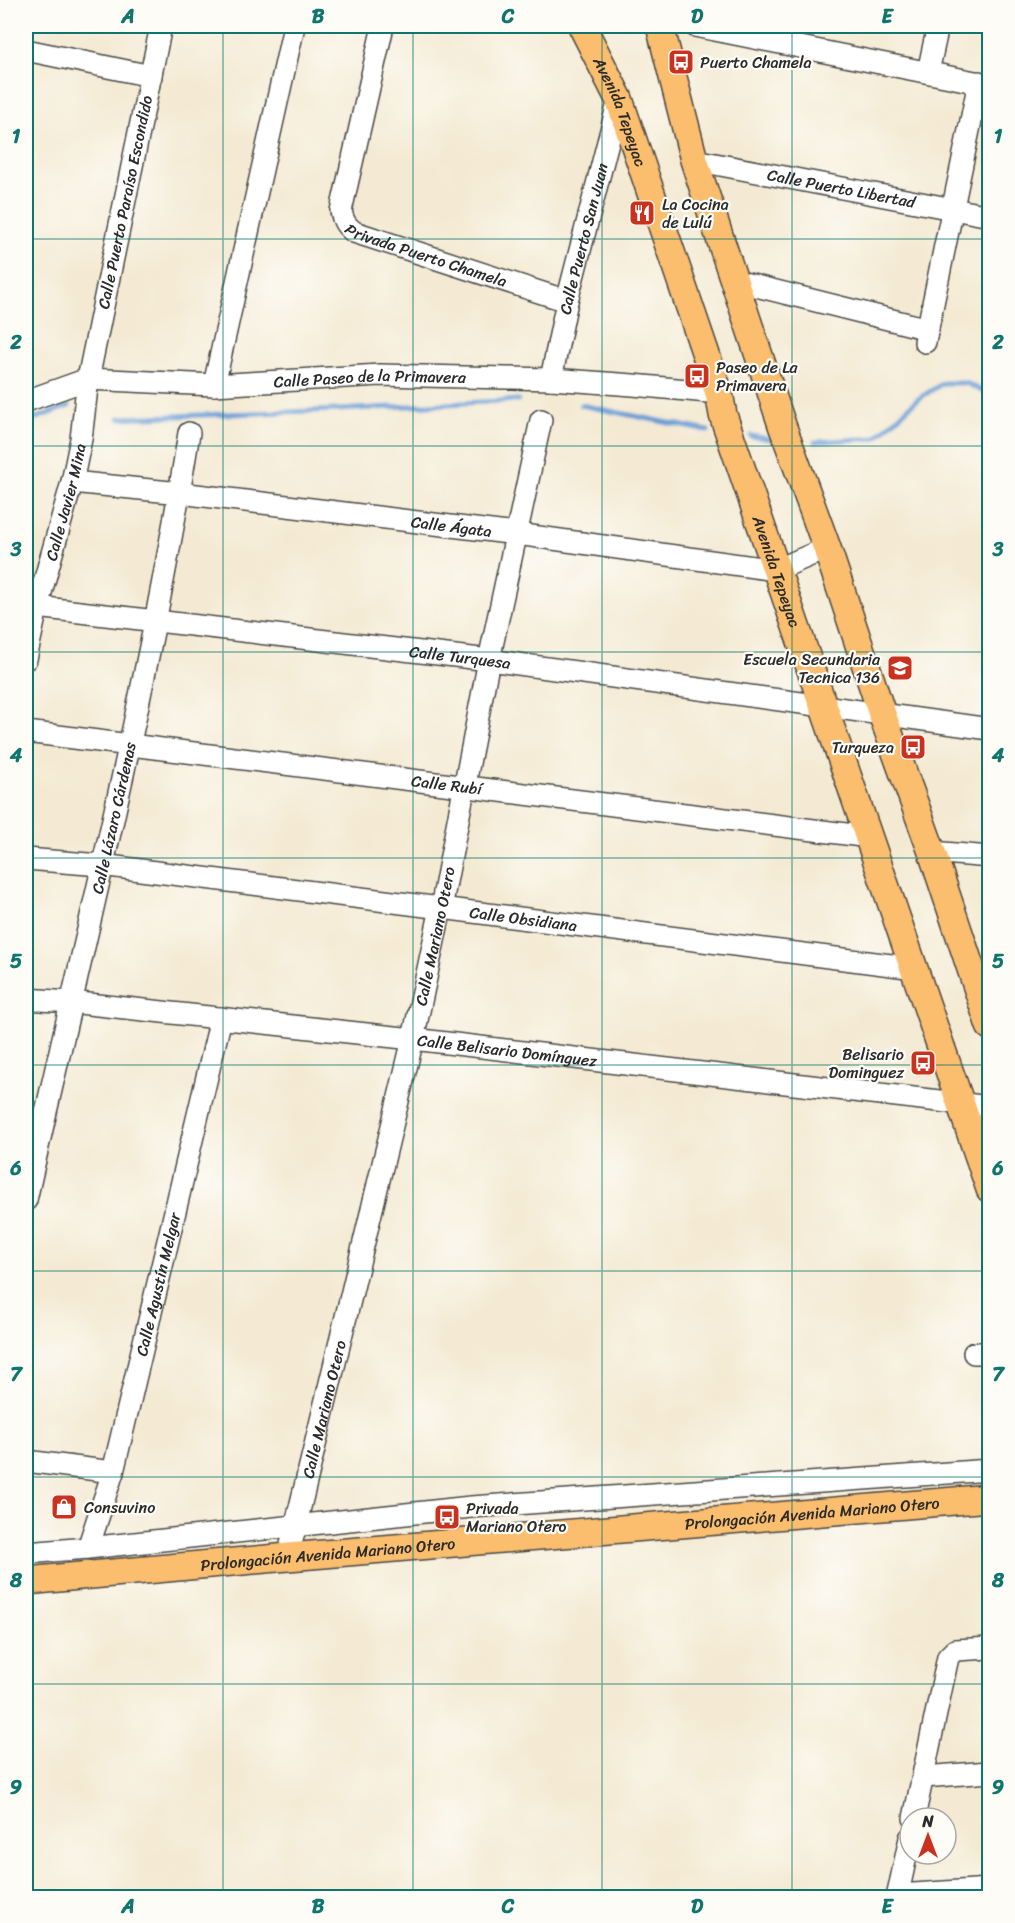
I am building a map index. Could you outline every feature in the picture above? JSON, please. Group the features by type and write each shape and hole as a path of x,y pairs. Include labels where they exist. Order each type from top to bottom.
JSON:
{"main road":[{"name":"Avenida Tepeyac","path":"582,26 620,99 718,393 723,415 990,1189"},
{"path":"660,26 694,160 782,425 828,548 882,714 932,852 990,1026"},
{"name":"Prolongación Avenida Mariano Otero","path":"26,1581 990,1498"}],"street":[{"name":"Calle Puerto Paraíso Escondido","path":"88,379 161,26"},
{"path":"214,385 294,26"},
{"name":"Privada Puerto Chamela","path":"383,26 341,211 347,227 354,232 567,301"},
{"path":"695,26 984,83 926,335 736,282"},
{"path":"928,72 938,26"},
{"path":"26,50 151,76"},
{"name":"Calle Puerto San Juan","path":"550,379 567,301 620,99"},
{"name":"Calle Puerto Libertad","path":"694,160 990,216"},
{"name":"Calle Paseo de la Primavera","path":"26,401 88,379 214,385 380,375 550,379 633,384 718,393"},
{"name":"Calle Javier Mina","path":"26,659 32,619 72,482 81,439 88,379"},
{"name":"Calle Mariano Otero","path":"288,1557 413,1039 489,660 541,420"},
{"name":"Calle Lázaro Cárdenas","path":"26,1200 129,746 180,493 189,433"},
{"name":"Calle Ágata","path":"72,482 517,534 776,570"},
{"path":"776,570 828,548"},
{"name":"Calle Turquesa","path":"32,619 154,622 489,660 990,729"},
{"name":"Calle Rubí","path":"26,732 870,837"},
{"path":"932,852 990,857"},
{"name":"Calle Obsidiana","path":"26,859 101,865 915,968"},
{"name":"Calle Belisario Domínguez","path":"26,999 413,1039 990,1107"},
{"name":"Calle Agustín Melgar","path":"88,1548 113,1472 221,1018"},
{"path":"26,1461 113,1472"},
{"name":"Prolongación Avenida Mariano Otero","path":"26,1553 471,1507 990,1470"},
{"path":"917,1806 947,1662 951,1653 990,1648"},
{"path":"923,1777 990,1772"},
{"path":"904,1866 897,1896 990,1889"}],"waterway":[{"path":"815,442 875,438 918,399 943,383 966,383 990,395"},
{"path":"119,418 338,410 518,400"},
{"path":"581,405 708,431"},
{"path":"26,422 69,406"},
{"path":"751,436 777,440"}],"place":[{"name":"Puerto Chamela","path":"681,62"},
{"name":"La Cocina de Lulú","path":"642,213"},
{"name":"Paseo de La Primavera","path":"697,376"},
{"name":"Escuela Secundaria Tecnica 136","path":"900,668"},
{"name":"Turqueza","path":"913,747"},
{"name":"Belisario Dominguez","path":"923,1063"},
{"name":"Consuvino","path":"64,1507"},
{"name":"Privada Mariano Otero","path":"447,1517"}]}
